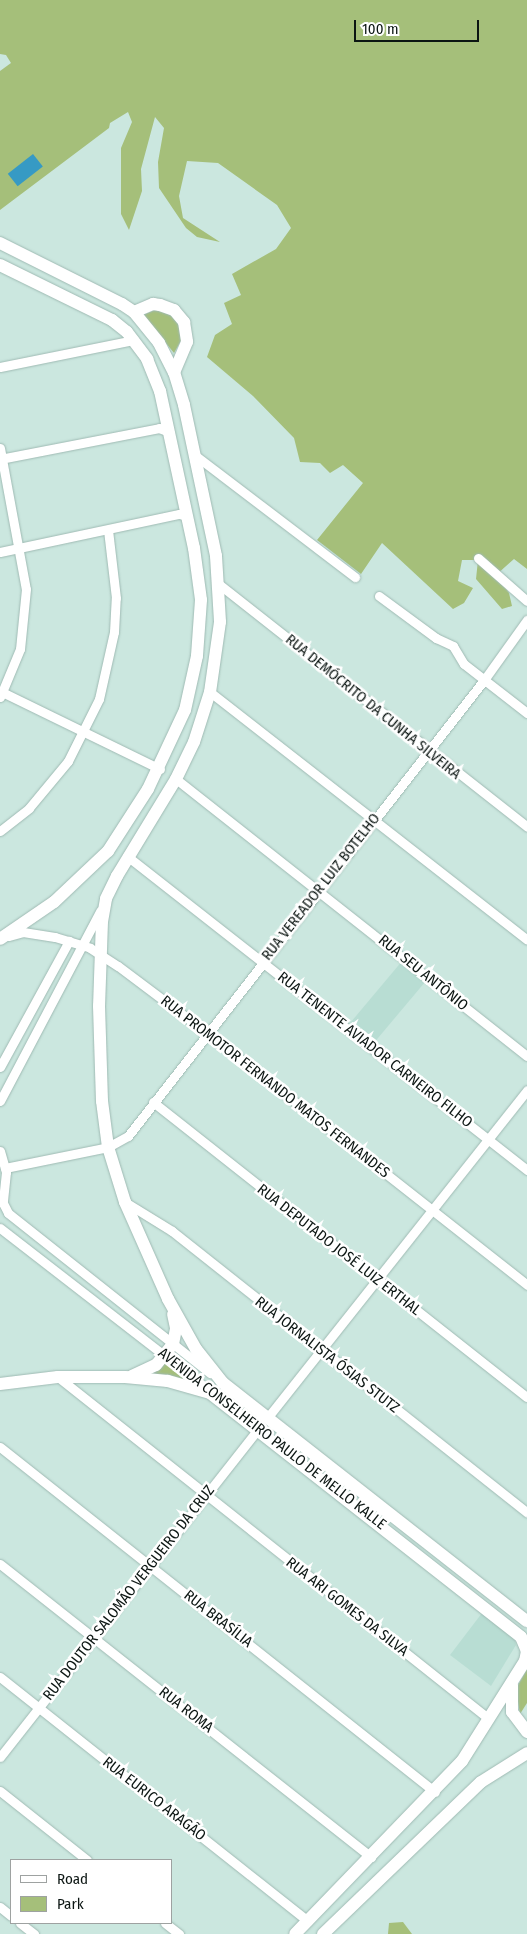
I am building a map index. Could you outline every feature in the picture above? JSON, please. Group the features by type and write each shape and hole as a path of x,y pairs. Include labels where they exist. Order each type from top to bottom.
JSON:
{"main road":[{"path":"0,242 134,312 159,343 174,372 196,456 220,585 220,622 210,692 194,742 176,779 127,856 106,900 100,955 101,1071 108,1147 124,1202 168,1300 176,1323 169,1349 149,1369 125,1377"},
{"path":"0,265 101,314 134,340 156,380 199,575 200,619 197,656 185,710 160,769 108,851 54,902 2,938"},
{"path":"134,312 153,304 160,305 174,310 184,322 187,342 174,372"},
{"path":"134,312 134,340"},
{"path":"168,1300 196,1349 223,1383"},
{"path":"0,1384 58,1377 125,1377 188,1386 222,1400"},
{"name":"AVENIDA CONSELHEIRO PAULO DE MELLO KALLE","path":"223,1383 527,1621"},
{"name":"AVENIDA CONSELHEIRO PAULO DE MELLO KALLE","path":"222,1400 516,1631 525,1644 526,1661"},
{"path":"295,1934 435,1792 462,1761 526,1661"},
{"path":"514,1678 510,1698 512,1712 527,1732"},
{"path":"323,1934 482,1782 527,1753"}],"street":[{"path":"0,367 134,340"},
{"path":"1,459 159,428 167,431"},
{"path":"0,448 20,548 26,589 24,630 13,668 1,693 160,769"},
{"path":"196,456 355,577"},
{"path":"0,552 179,514 187,516"},
{"path":"0,832 47,788 85,733 102,691 114,632 116,598 108,530"},
{"path":"478,558 527,602"},
{"name":"RUA DEMÓCRITO DA CUNHA SILVEIRA","path":"220,585 527,828"},
{"path":"379,596 436,638 453,646 464,664 527,713"},
{"name":"RUA VEREADOR LUIZ BOTELHO","path":"5,1168 108,1147 128,1136 206,1032 484,680 527,620"},
{"path":"210,692 527,940"},
{"name":"RUA SEU ANTÔNIO","path":"176,779 527,1056"},
{"name":"RUA TENENTE AVIADOR CARNEIRO FILHO","path":"127,856 527,1170"},
{"path":"0,1101 106,900"},
{"name":"RUA PROMOTOR FERNANDO MATOS FERNANDES","path":"2,938 23,932 69,941 100,955 206,1032 527,1286"},
{"path":"0,1067 69,941"},
{"path":"268,1417 527,1090"},
{"name":"RUA DEPUTADO JOSÉ LUIZ ERTHAL","path":"153,1102 376,1280 527,1396"},
{"path":"0,1151 5,1168"},
{"name":"AVENIDA CONSELHEIRO PAULO DE MELLO KALLE","path":"5,1168 3,1203 8,1213 169,1349 222,1400"},
{"name":"RUA JORNALISTA ÓSIAS STUTZ","path":"124,1202 172,1232 527,1512"},
{"name":"AVENIDA CONSELHEIRO PAULO DE MELLO KALLE","path":"0,1228 169,1349 223,1383"},
{"name":"RUA ARI GOMES DA SILVA","path":"58,1377 205,1497 488,1718"},
{"name":"RUA DOUTOR SALOMÃO VERGUEIRO DA CRUZ","path":"0,1757 258,1430"},
{"name":"RUA BRASÍLIA","path":"0,1447 435,1792"},
{"name":"RUA ROMA","path":"0,1564 371,1857"},
{"name":"RUA EURICO ARAGÃO","path":"0,1678 308,1921"},
{"path":"0,1791 86,1859"},
{"path":"21,1924 34,1934"},
{"path":"166,1924 180,1934"}],"shaded area":[{"path":"403,960 427,980 374,1043 350,1023"},
{"path":"482,1613 514,1637 516,1645 491,1686 450,1655"}],"green space":[{"path":"0,0 527,0 527,569 514,559 496,575 509,593 512,606 502,609 476,579 478,560 462,560 458,581 473,588 464,603 453,609 382,543 361,574 317,540 363,483 343,465 330,473 320,463 300,462 294,438 253,396 207,357 215,335 232,324 224,303 241,295 232,274 276,249 291,228 277,205 218,163 187,161 179,196 183,218 220,242 197,237 186,228 159,188 158,162 164,128 155,117 141,169 142,191 129,230 121,214 121,148 132,122 128,112 110,123 109,128 0,210 0,71 11,63 6,55 0,54"},
{"path":"155,310 164,310 177,318 182,339 174,353 143,315"},
{"path":"167,1359 206,1390 144,1377"},
{"path":"527,1669 527,1703 520,1714 516,1689"},
{"path":"403,1922 412,1934 388,1934 389,1923"}],"water":[{"path":"33,154 43,167 18,186 8,174"}]}
